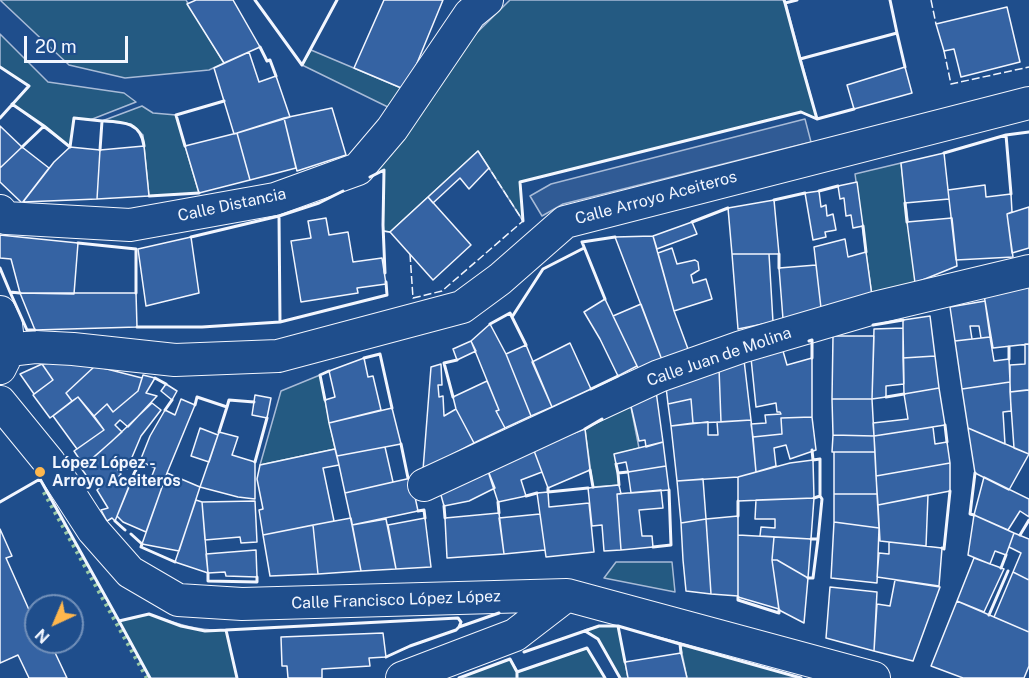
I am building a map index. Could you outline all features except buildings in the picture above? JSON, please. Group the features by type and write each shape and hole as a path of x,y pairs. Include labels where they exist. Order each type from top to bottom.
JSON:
{"street":[{"name":"Calle Distancia","path":"0,211 6,218 130,225 275,199 358,169 392,129 470,14 487,0"},
{"name":"Calle Arroyo Aceiteros","path":"4,359 34,347 175,360 278,356 462,307 500,279 565,222 1029,103"},
{"name":"Calle Juan de Molina","path":"424,484 659,376 741,347 843,317 1029,271"},
{"path":"0,312 6,324 4,359"},
{"name":"Calle Francisco López López","path":"0,402 49,462 93,530 130,572 178,600 242,604 567,595 874,678"},
{"path":"402,678 515,635 567,595"}],"shaded area":[{"path":"0,0 186,0 224,63 209,70 125,78 69,65"},
{"path":"510,0 785,0 817,119 801,112 520,182 523,221 478,151 390,232 383,231 384,170 374,175 378,161 439,70"},
{"path":"0,34 48,82 124,93 136,102 90,120 74,118 70,147 12,104 28,86 0,67"},
{"path":"311,50 406,90 394,110 302,65"},
{"path":"142,106 153,113 176,115 199,193 149,196 143,135 131,124 102,121"},
{"path":"805,119 811,142 563,204 542,216 530,196 551,184"},
{"path":"901,163 916,287 872,296 855,174"},
{"path":"320,375 335,449 260,465 281,391"},
{"path":"630,402 639,448 615,455 619,485 593,487 585,429"},
{"path":"616,562 672,562 675,592 604,578"},
{"path":"149,614 187,626 226,630 237,678 150,678 119,621"},
{"path":"599,626 618,626 628,678 620,678 598,639 585,630"},
{"path":"680,644 801,678 687,678"},
{"path":"587,648 605,678 459,678 510,659 518,672"}],"hedge":[{"path":"44,492 147,678"}],"fence":[{"path":"931,0 936,24"},
{"path":"944,51 951,84 1029,67"},
{"path":"410,254 413,298 442,291 523,221 489,168"},
{"path":"383,231 390,232"}],"wall":[{"path":"255,0 302,65 337,0"},
{"path":"784,0 785,3 797,0"},
{"path":"785,3 800,59 897,33 890,0"},
{"path":"897,33 905,67"},
{"path":"260,47 267,61 270,60 276,76"},
{"path":"800,59 817,119 854,109"},
{"path":"0,67 29,86 0,118"},
{"path":"185,146 176,115 224,101"},
{"path":"12,104 44,126"},
{"path":"523,221 520,182 801,112 817,119"},
{"path":"70,147 74,118 102,121"},
{"path":"100,150 102,121 130,125 139,132 144,146"},
{"path":"22,147 44,126 70,147"},
{"path":"1011,194 1006,135 1029,132"},
{"path":"944,153 1006,135"},
{"path":"370,177 384,170 385,273"},
{"path":"819,191 838,186"},
{"path":"280,322 279,216 319,203 343,191"},
{"path":"149,196 199,193"},
{"path":"774,200 805,193"},
{"path":"905,203 907,222"},
{"path":"692,222 728,208"},
{"path":"191,237 279,216"},
{"path":"863,226 866,252"},
{"path":"605,299 582,242 615,237"},
{"path":"78,243 136,249 136,293"},
{"path":"526,345 512,317 543,269 584,248"},
{"path":"779,254 779,268"},
{"path":"0,268 10,292 20,293"},
{"path":"137,327 202,327 280,322 387,295 386,282"},
{"path":"10,292 27,330 35,330"},
{"path":"490,324 510,313 512,317"},
{"path":"873,325 903,320"},
{"path":"809,341 812,340 812,358"},
{"path":"1009,347 1009,359"},
{"path":"364,358 380,354 392,408"},
{"path":"453,397 444,363 457,360"},
{"path":"325,400 320,375 329,371"},
{"path":"591,389 618,376"},
{"path":"155,378 166,384"},
{"path":"886,397 904,394"},
{"path":"195,405 197,397 227,407 219,432"},
{"path":"165,410 172,400"},
{"path":"227,407 229,400 254,402"},
{"path":"255,462 267,418"},
{"path":"585,429 602,419"},
{"path":"945,425 947,442"},
{"path":"401,444 408,478"},
{"path":"812,450 813,460 820,459 820,496"},
{"path":"133,476 140,461"},
{"path":"616,464 618,473 628,472"},
{"path":"590,470 593,487"},
{"path":"618,473 619,485"},
{"path":"974,515 970,514 975,473"},
{"path":"0,502 40,479 119,621 149,614 181,626 205,631 226,630"},
{"path":"548,488 548,492 588,488"},
{"path":"653,547 671,545 669,490"},
{"path":"942,548 944,549 950,491"},
{"path":"526,496 537,493"},
{"path":"814,498 820,496 822,499 818,539"},
{"path":"738,501 738,516"},
{"path":"498,502 499,513"},
{"path":"444,506 445,518"},
{"path":"418,511 424,510 425,518"},
{"path":"1020,535 1029,520"},
{"path":"115,521 125,530"},
{"path":"131,534 142,544 141,547 175,562"},
{"path":"808,578 813,578 818,539 811,539"},
{"path":"1001,568 1006,555"},
{"path":"989,615 1008,571"},
{"path":"208,573 208,581 257,582 257,577"},
{"path":"738,597 738,600 779,613 779,610"},
{"path":"459,627 499,613"},
{"path":"237,678 226,630 458,618 461,622 456,630 386,657"},
{"path":"119,621 150,678"},
{"path":"524,652 599,626 618,626"},
{"path":"625,662 618,626 680,644"},
{"path":"585,631 598,639 620,678"},
{"path":"681,653 680,644 801,678"},
{"path":"517,672 587,648 605,678"},
{"path":"459,678 510,659 517,672 517,678"}],"place":[{"name":"López López - Arroyo Aceiteros","path":"40,472"}]}
